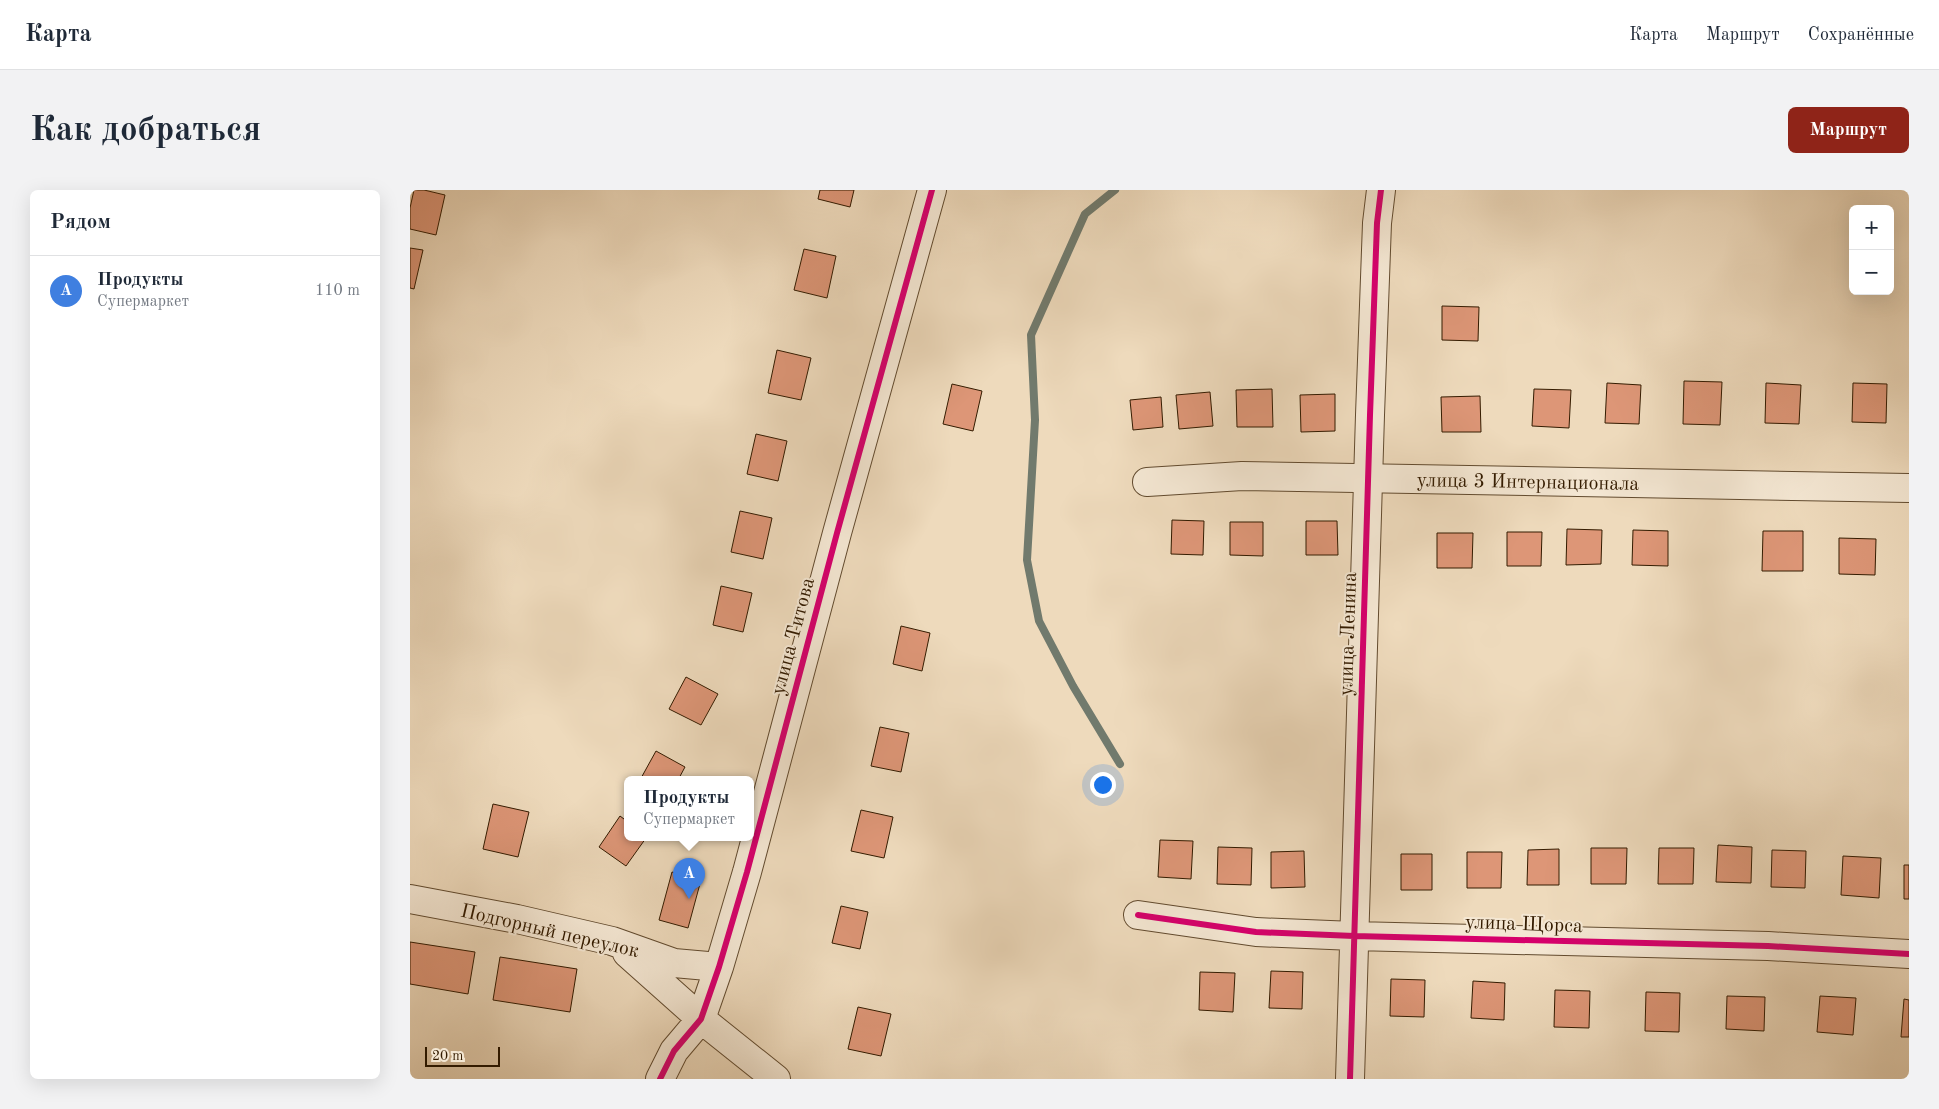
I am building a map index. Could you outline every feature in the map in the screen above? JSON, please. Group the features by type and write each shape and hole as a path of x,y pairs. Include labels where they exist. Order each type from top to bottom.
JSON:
{"street":[{"name":"улица Титова","path":"660,1079 674,1051 701,1019 719,967 747,872 834,542 932,190"},
{"name":"улица Ленина","path":"1350,1079 1377,223 1380,190"},
{"name":"улица 3 Интернационала","path":"1147,482 1242,476 1909,488"},
{"name":"Подгорный переулок","path":"410,899 517,919 612,942 674,963 719,967"},
{"name":"улица Щорса","path":"1138,915 1256,932 1768,946 1909,954"},
{"path":"612,942 664,985 701,1019 776,1079"}],"building":[{"path":"414,190 424,190 445,195 436,235 410,229 410,208"},
{"path":"820,190 854,190 850,207 818,199"},
{"path":"410,248 423,250 414,289 410,288"},
{"path":"804,249 836,256 827,298 794,290"},
{"path":"1442,306 1479,307 1478,341 1442,340"},
{"path":"777,350 811,358 801,400 768,393"},
{"path":"1684,381 1722,382 1720,425 1683,424"},
{"path":"1607,383 1641,385 1639,424 1605,423"},
{"path":"1766,383 1801,385 1799,424 1765,423"},
{"path":"1853,383 1887,384 1886,423 1852,422"},
{"path":"952,384 982,391 973,431 943,424"},
{"path":"1272,389 1273,427 1237,427 1236,390"},
{"path":"1534,389 1571,390 1569,428 1532,426"},
{"path":"1210,392 1213,426 1179,429 1176,395"},
{"path":"1335,394 1335,431 1301,432 1300,395"},
{"path":"1480,396 1481,432 1442,432 1441,397"},
{"path":"1161,397 1163,427 1133,430 1130,400"},
{"path":"756,434 787,441 778,481 747,474"},
{"path":"740,511 772,518 763,559 731,552"},
{"path":"1172,520 1204,521 1203,555 1171,554"},
{"path":"1306,521 1337,521 1338,555 1306,555"},
{"path":"1230,522 1263,522 1263,556 1230,555"},
{"path":"1567,529 1602,530 1601,564 1566,565"},
{"path":"1633,530 1668,531 1668,566 1632,565"},
{"path":"1763,531 1803,531 1803,571 1762,571"},
{"path":"1507,532 1542,532 1541,566 1507,566"},
{"path":"1437,533 1473,533 1472,568 1437,568"},
{"path":"1839,538 1876,539 1875,575 1839,574"},
{"path":"721,586 752,593 743,632 713,625"},
{"path":"901,626 930,633 922,671 893,664"},
{"path":"686,677 718,694 701,725 669,709"},
{"path":"880,727 909,733 901,772 871,766"},
{"path":"656,751 685,767 680,776 642,776"},
{"path":"493,804 529,812 518,857 483,849"},
{"path":"861,810 893,817 884,858 851,851"},
{"path":"620,816 624,819 624,841 644,841 626,866 599,847"},
{"path":"1160,840 1193,841 1191,879 1158,877"},
{"path":"1718,845 1752,847 1751,883 1716,882"},
{"path":"1218,847 1252,848 1251,885 1217,884"},
{"path":"1591,848 1627,848 1626,884 1591,884"},
{"path":"1659,848 1694,848 1693,884 1658,884"},
{"path":"1559,849 1559,885 1527,885 1528,850"},
{"path":"1772,850 1806,851 1805,888 1771,887"},
{"path":"1304,851 1305,887 1271,888 1271,852"},
{"path":"1467,852 1502,852 1501,888 1467,888"},
{"path":"1401,854 1432,854 1432,890 1401,890"},
{"path":"1843,856 1881,858 1879,898 1841,895"},
{"path":"1904,865 1909,865 1909,899 1904,899"},
{"path":"672,872 701,880 688,928 659,920"},
{"path":"841,906 868,912 860,949 832,943"},
{"path":"410,942 475,952 468,994 410,984"},
{"path":"500,957 577,969 570,1012 493,1000"},
{"path":"1271,971 1303,972 1302,1009 1269,1008"},
{"path":"1200,972 1235,973 1233,1012 1199,1010"},
{"path":"1391,979 1425,980 1424,1017 1390,1016"},
{"path":"1473,981 1505,983 1504,1020 1471,1018"},
{"path":"1555,990 1590,991 1589,1028 1554,1027"},
{"path":"1646,992 1680,993 1679,1032 1645,1031"},
{"path":"1727,996 1765,997 1764,1031 1726,1029"},
{"path":"1820,996 1856,998 1853,1035 1817,1032"},
{"path":"1904,999 1909,1000 1909,1037 1901,1037"},
{"path":"858,1007 891,1014 881,1056 848,1049"}],"waterway":[{"path":"1115,190 1085,214 1031,335 1035,420 1027,560 1039,621 1073,686 1120,764"}],"cycle path":[{"path":"660,1079 674,1051 701,1019 719,967 747,872 837,533 932,190"},
{"path":"1350,1079 1370,415 1377,223 1381,190"},
{"path":"1138,915 1256,932 1768,946 1909,954"}],"place":[{"name":"Продукты","path":"689,899"}]}
